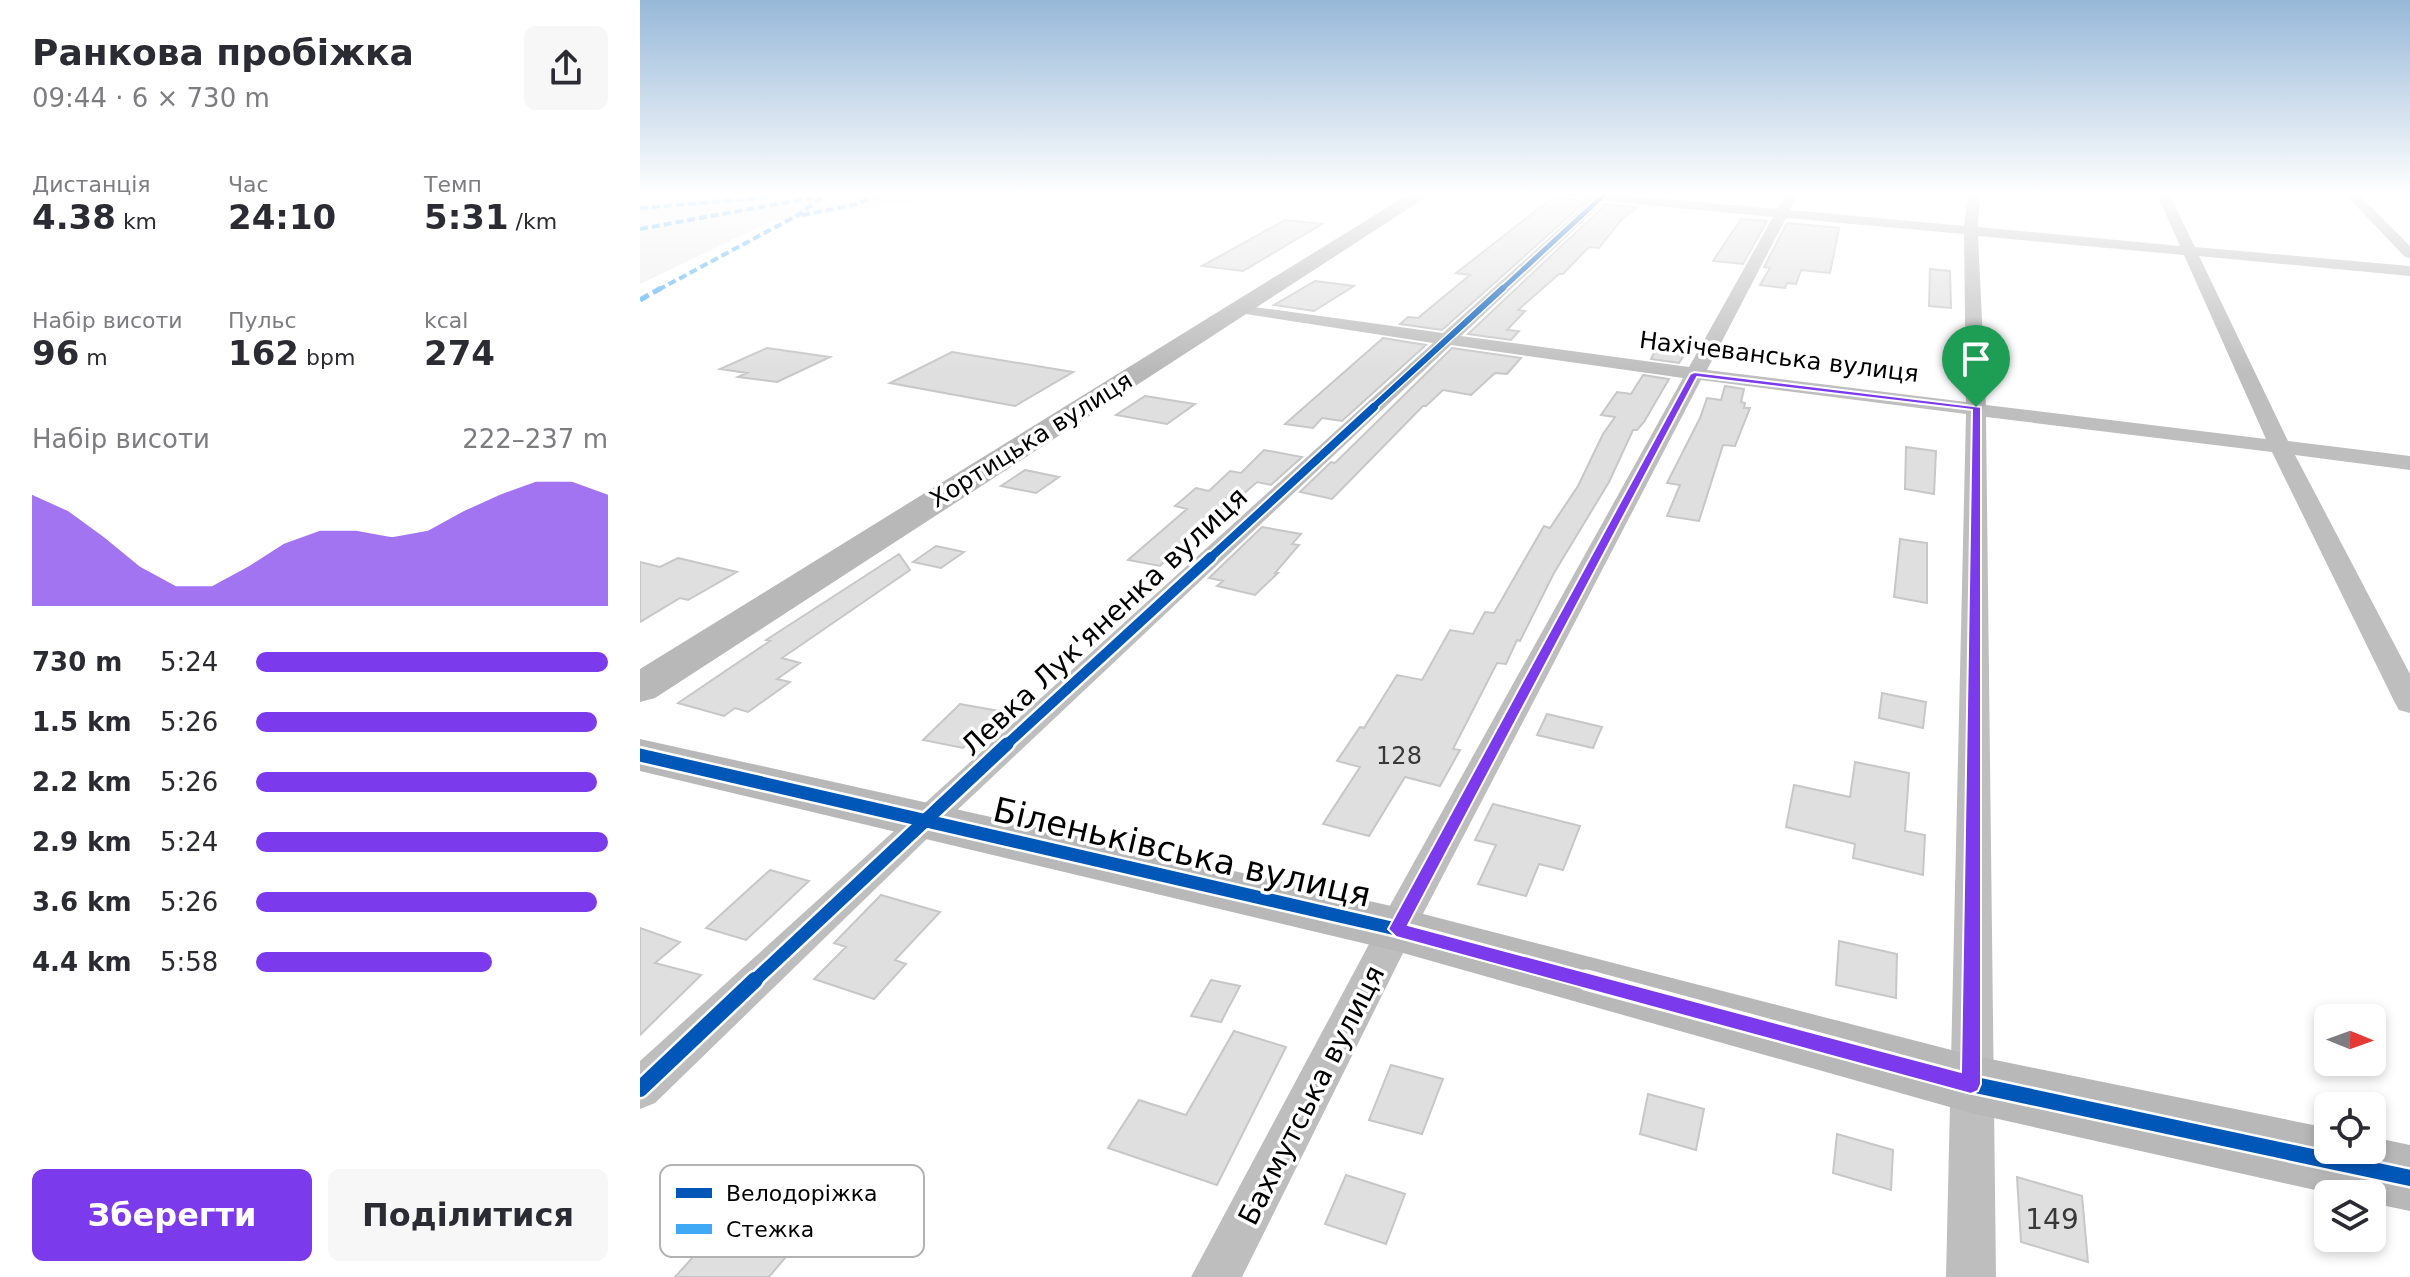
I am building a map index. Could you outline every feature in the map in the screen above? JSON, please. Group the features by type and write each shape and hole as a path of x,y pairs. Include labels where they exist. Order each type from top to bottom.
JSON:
{"street":[{"name":"Хортицька вулиця","path":"640,688 1326,254"},
{"name":"Левка Лук'яненка вулиця","path":"640,1089 923,822 1540,254"},
{"name":"Бахмутська вулиця","path":"1216,1277 1396,929 1760,254"},
{"path":"1971,1277 1976,407 1972,254"},
{"path":"2193,254 2280,447 2410,703"},
{"path":"2228,254 2410,271"},
{"name":"Нахічеванська вулиця","path":"1239,308 1694,374 2410,463"},
{"name":"Біленьківська вулиця","path":"640,755 1396,929 1971,1084 2410,1178"}],"shaded area":[{"path":"640,254 704,254 640,284"}],"building":[{"path":"1224,254 1272,254 1243,271 1202,266"},
{"path":"1481,254 1527,254 1442,330 1400,324 1408,317 1418,318 1470,275 1456,273"},
{"path":"1553,254 1583,254 1563,274 1559,274 1518,310 1525,311 1507,330 1519,331 1511,340 1468,334"},
{"path":"1718,254 1749,254 1743,264 1713,261"},
{"path":"1771,254 1834,254 1830,273 1801,270 1796,284 1787,283 1785,288 1760,285 1770,268 1764,267"},
{"path":"1930,269 1950,271 1951,308 1929,306"},
{"path":"1315,281 1354,286 1314,311 1274,305"},
{"path":"1383,338 1426,345 1342,421 1322,418 1313,428 1285,424"},
{"path":"1659,343 1681,345 1680,348 1688,349 1679,363 1651,359"},
{"path":"767,348 830,357 777,382 738,377 747,373 720,369"},
{"path":"1452,348 1521,358 1507,374 1495,373 1471,395 1443,390 1423,406 1332,499 1300,492 1331,462 1335,463"},
{"path":"952,352 1073,372 1015,406 890,383"},
{"path":"1643,375 1669,379 1644,422 1633,430 1609,482 1554,573 1520,641 1517,640 1506,664 1497,663 1453,749 1460,750 1440,786 1405,777 1369,836 1323,824 1360,767 1337,761 1360,727 1364,728 1397,675 1422,680 1450,630 1473,634 1485,612 1494,613 1544,526 1550,528 1578,486 1603,434 1615,417 1601,415 1617,392 1631,394"},
{"path":"1725,386 1744,389 1741,402 1745,403 1744,408 1750,408 1735,446 1723,445 1699,521 1667,516 1680,485 1667,483 1707,398 1721,400"},
{"path":"1145,396 1195,404 1167,424 1116,415"},
{"path":"1906,447 1936,451 1934,494 1905,489"},
{"path":"1264,450 1302,457 1271,485 1257,482 1202,530 1198,529 1160,566 1128,560 1187,509 1175,506 1196,488 1209,491 1230,471 1241,473"},
{"path":"1025,470 1059,477 1036,493 1001,486"},
{"path":"1262,527 1301,534 1292,544 1299,545 1275,573 1278,573 1255,595 1217,586 1223,581 1209,578"},
{"path":"1900,539 1927,543 1927,603 1894,597"},
{"path":"936,546 964,552 941,568 913,562"},
{"path":"899,554 910,570 782,658 800,663 777,679 790,682 748,712 735,708 724,716 678,703 770,641 766,640"},
{"path":"678,558 737,572 688,600 680,598 640,622 640,562 660,567"},
{"path":"1882,693 1926,702 1923,728 1879,718"},
{"path":"960,704 999,711 963,748 923,740"},
{"path":"1547,714 1602,727 1593,748 1537,735"},
{"path":"1855,762 1909,773 1905,831 1925,835 1923,875 1853,858 1855,844 1786,827 1794,785 1850,797"},
{"path":"1493,804 1580,826 1563,870 1539,864 1526,896 1478,884 1496,845 1475,840"},
{"path":"770,870 809,881 746,940 706,928"},
{"path":"881,895 940,912 895,960 906,964 874,999 814,979 846,947 834,943"},
{"path":"640,928 680,942 655,963 701,975 640,1035"},
{"path":"1839,941 1897,954 1896,998 1836,985"},
{"path":"1211,980 1240,986 1221,1022 1191,1016"},
{"path":"1234,1031 1286,1047 1217,1185 1108,1148 1139,1100 1186,1115"},
{"path":"1391,1065 1443,1079 1422,1134 1369,1120"},
{"path":"1648,1094 1704,1109 1696,1150 1640,1134"},
{"path":"1837,1134 1893,1150 1891,1190 1833,1173"},
{"path":"1346,1175 1405,1194 1386,1244 1325,1224"},
{"path":"2017,1177 2082,1196 2088,1262 2021,1242"},
{"path":"693,1257 786,1257 769,1277 675,1277"}],"marked path":[{"path":"640,300 723,254"}],"cycle path":[{"path":"640,1089 923,822 1540,254"},
{"path":"640,755 1396,929 1971,1084 2410,1178"}],"route":[{"path":"1694,374 1976,407 1971,1084 1396,929 1694,374"}]}
